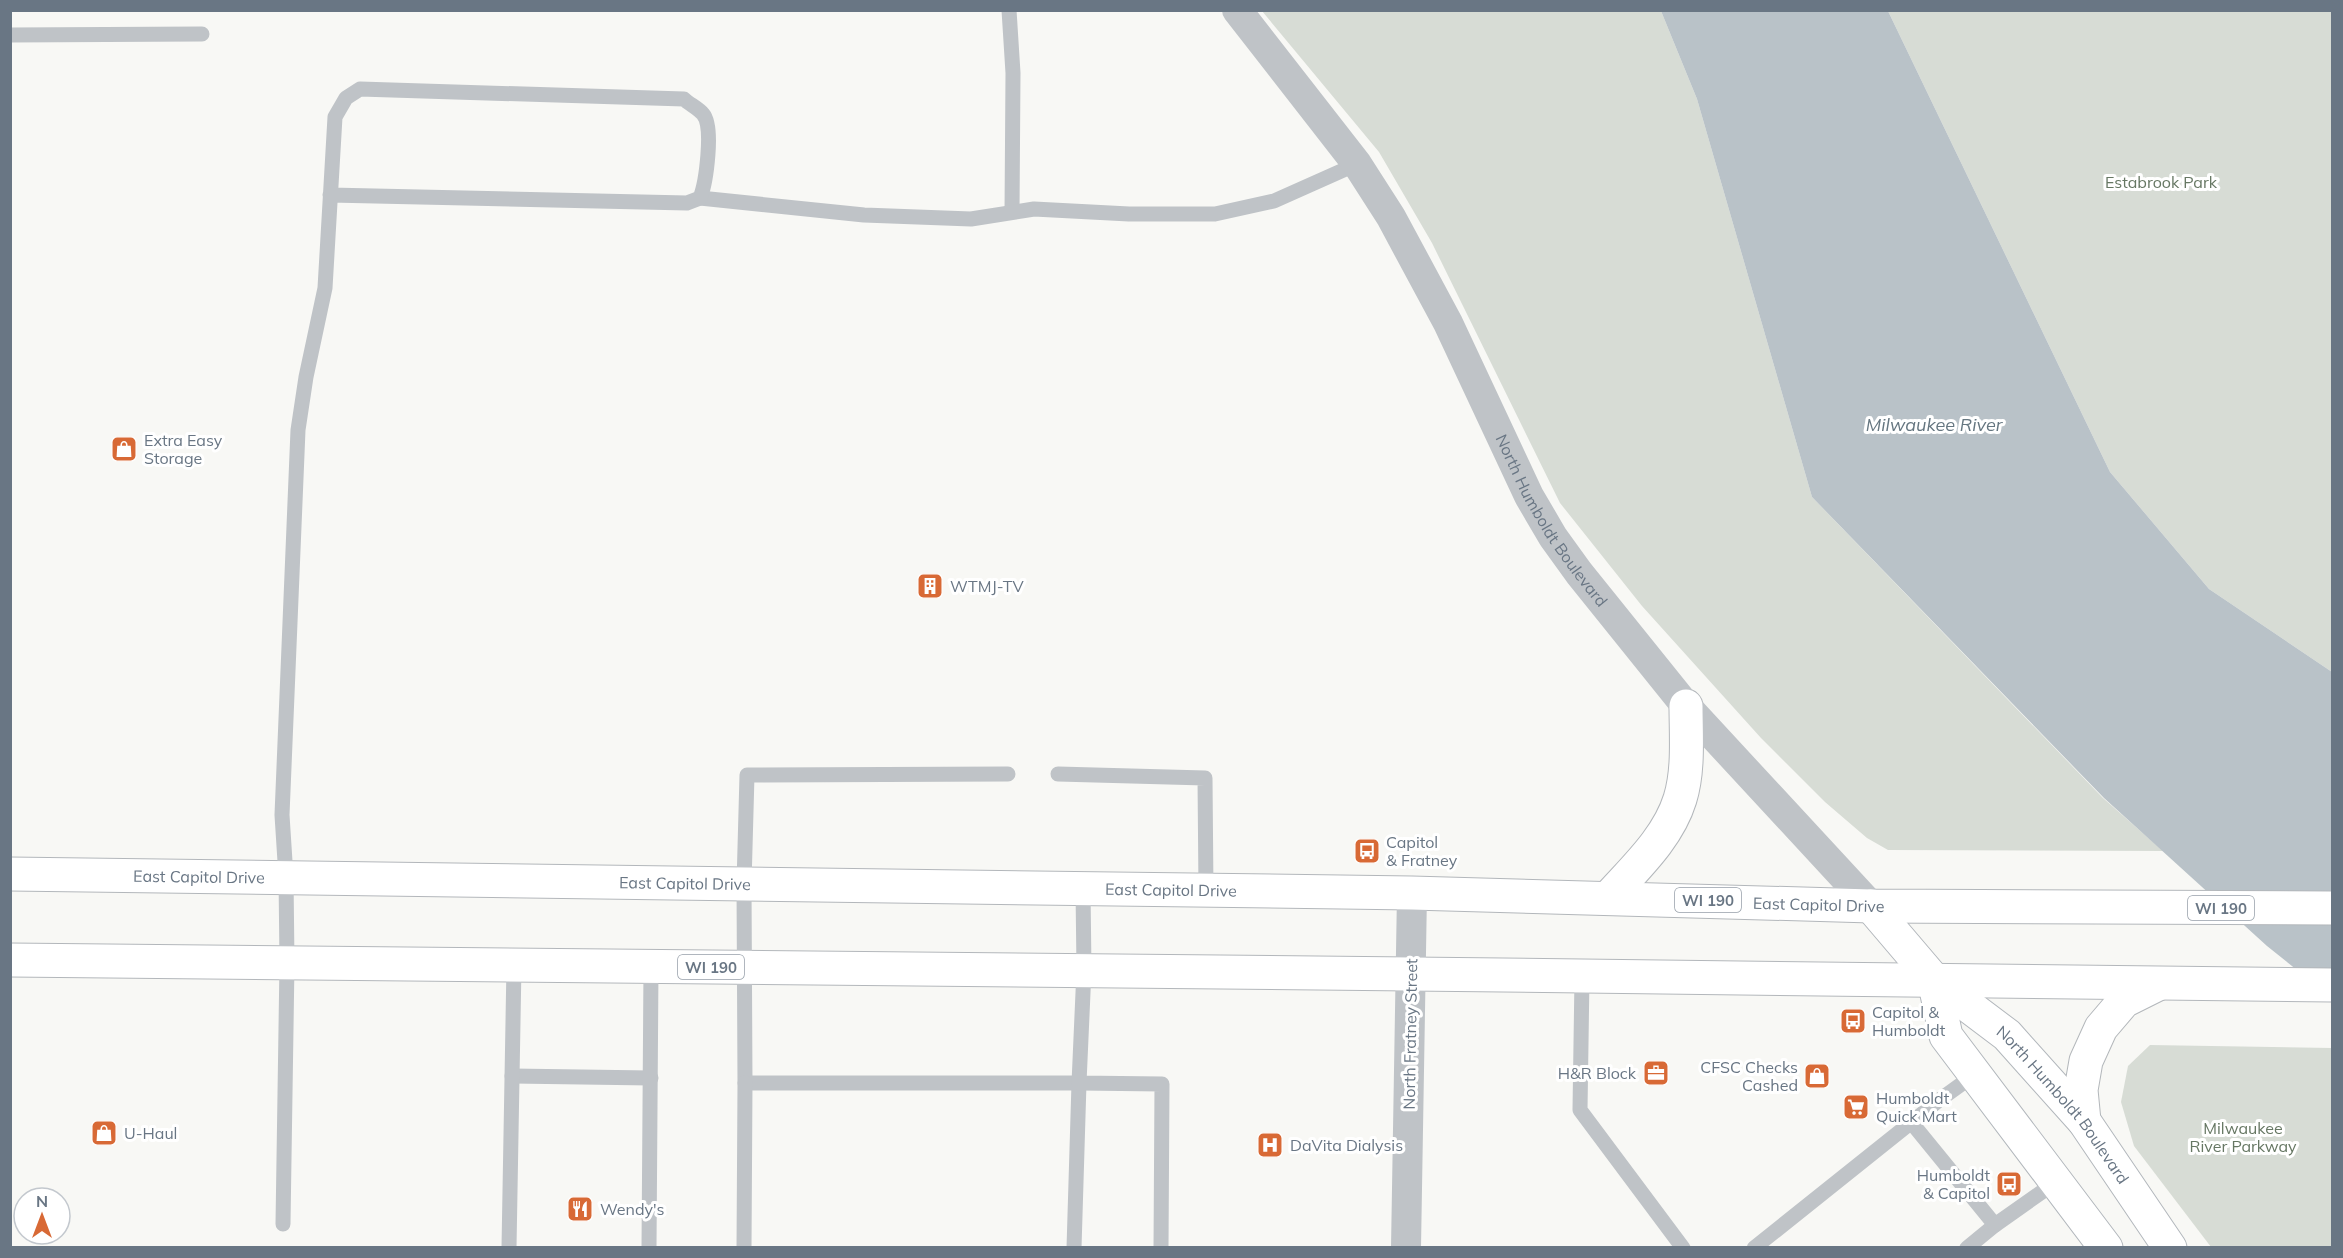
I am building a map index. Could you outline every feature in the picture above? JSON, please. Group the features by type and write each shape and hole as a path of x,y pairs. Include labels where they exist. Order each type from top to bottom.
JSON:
{"main road":[{"path":"1609,897 1654,846 1680,799 1685,766 1686,706"},
{"name":"East Capitol Drive","path":"10,874 1412,893 1870,906 2332,908"},
{"name":"North Humboldt Boulevard","path":"1870,906 1934,980 2007,1035 2084,1121 2170,1248"},
{"name":"WI 190","path":"10,960 2332,985"},
{"name":"North Humboldt Boulevard","path":"1934,980 1946,1036 2106,1248"},
{"path":"2084,1121 2081,1090 2084,1070 2086,1060 2101,1028 2124,1001 2159,983"}],"street":[{"name":"North Humboldt Boulevard","path":"1237,10 1357,164 1391,217 1448,323 1529,496 1553,537 1686,706 1870,906"},
{"name":"North Fratney Street","path":"1406,1248 1412,893"}],"lane":[{"path":"1009,10 1013,73 1012,212"},
{"path":"10,35 202,34"},
{"path":"283,1224 287,963 286,877 282,815 298,430 306,377 325,288 335,117 346,98 360,89 684,99 704,115 708,132 704,186 694,201"},
{"path":"330,195 694,201 864,215 971,219 1034,209 1129,214 1215,214 1274,201 1357,164"},
{"path":"744,1248 744,884 747,775 1008,774"},
{"path":"1058,774 1205,778 1206,891"},
{"path":"1074,1248 1084,970 1083,889"},
{"path":"509,1248 514,965"},
{"path":"649,1248 651,967"},
{"path":"1582,977 1580,1110 1683,1248"},
{"path":"1754,1248 1911,1122 1974,1075"},
{"path":"512,1076 651,1078"},
{"path":"745,1083 1162,1084 1161,1248"},
{"path":"1911,1122 1995,1226"},
{"path":"1967,1248 2056,1182"}],"green space":[{"path":"1262,11 1661,11 1697,99 1812,497 2103,798 2163,851 1888,850 1867,838 1825,802 1761,738 1642,606 1560,503 1432,243 1379,152"},
{"name":"Estabrook Park","path":"1888,11 2332,11 2332,672 2209,589 2110,472"},
{"name":"Milwaukee River Parkway","path":"2150,1045 2332,1048 2332,1247 2211,1247 2134,1146 2121,1102 2128,1066"}],"water":[{"name":"Milwaukee River","path":"1661,11 1888,11 2110,472 2209,589 2332,672 2332,998 2267,946 2104,798 1812,497 1697,99"}],"place":[{"name":"Extra Easy Storage","path":"124,449"},
{"name":"WTMJ-TV","path":"930,586"},
{"name":"Capitol & Fratney","path":"1367,851"},
{"name":"Capitol & Humboldt","path":"1853,1021"},
{"name":"H&R Block","path":"1656,1073"},
{"name":"CFSC Checks Cashed","path":"1817,1076"},
{"name":"Humboldt Quick Mart","path":"1856,1107"},
{"name":"U-Haul","path":"104,1133"},
{"name":"DaVita Dialysis","path":"1270,1145"},
{"name":"Humboldt & Capitol","path":"2009,1184"},
{"name":"Wendy's","path":"580,1209"}]}
